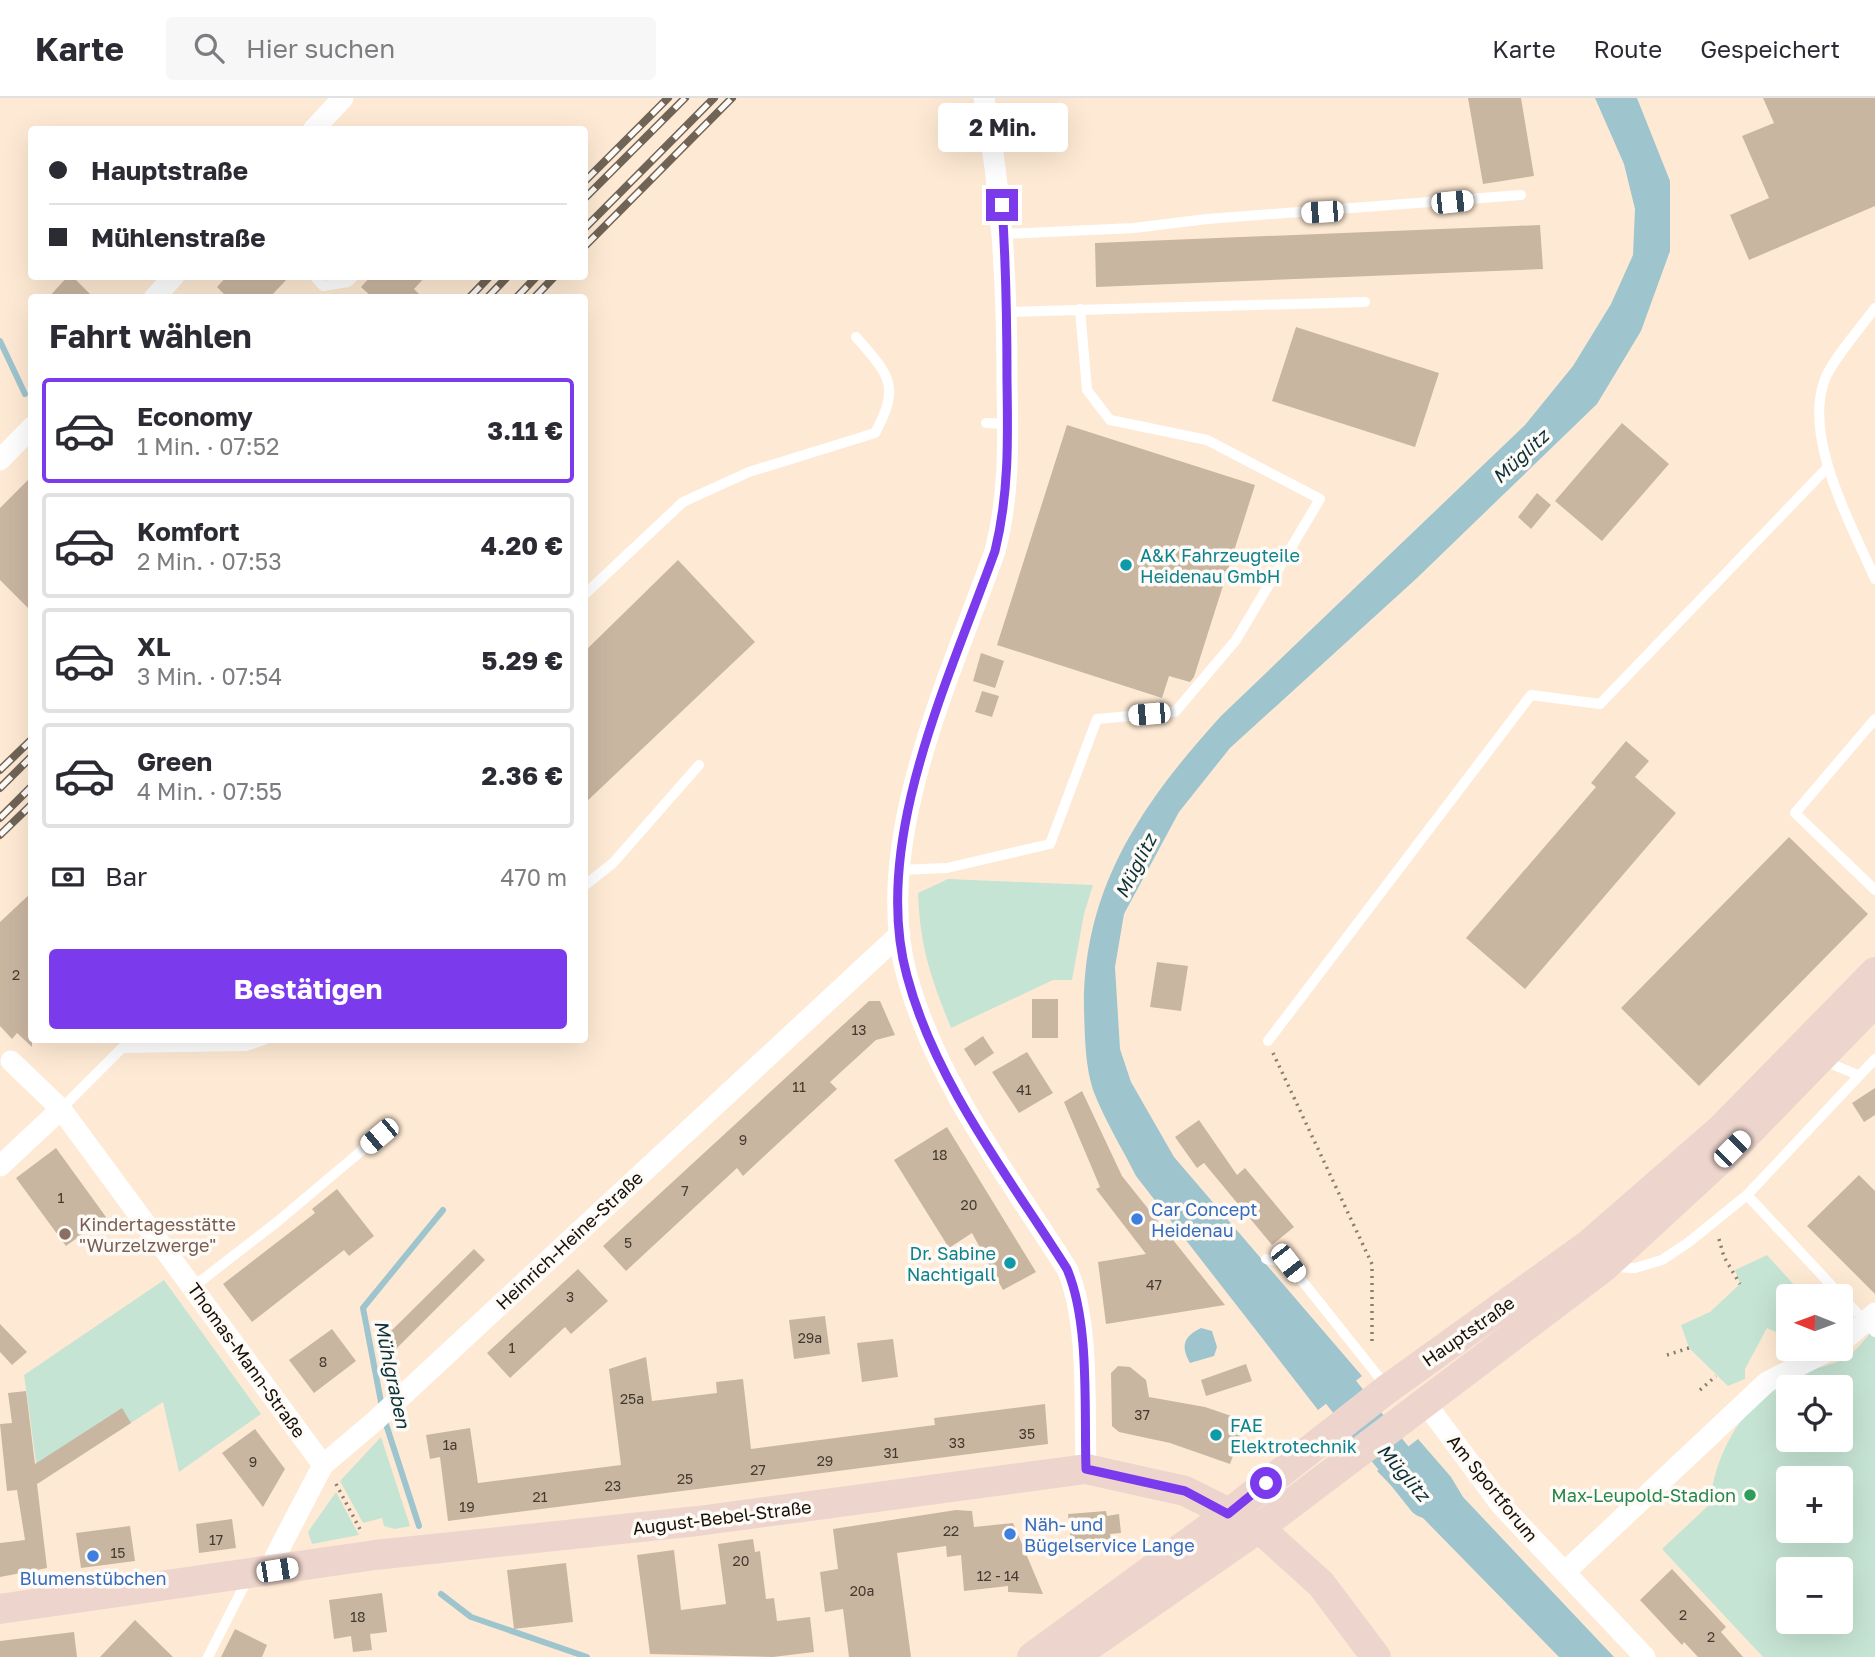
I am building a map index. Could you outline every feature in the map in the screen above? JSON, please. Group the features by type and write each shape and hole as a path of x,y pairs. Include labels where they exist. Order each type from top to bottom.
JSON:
{"main road":[{"name":"Hauptstraße","path":"1032,1657 1228,1514 1328,1433 1382,1382 1588,1245 1721,1129 1875,972"},
{"name":"Hauptstraße","path":"1073,1657 1259,1528 1604,1266 1732,1149 1822,1060 1875,1002"},
{"name":"August-Bebel-Straße","path":"0,1609 374,1555 712,1519 1086,1469 1185,1491 1259,1528 1321,1584 1377,1657"}],"street":[{"path":"317,126 343,98"},
{"path":"984,98 1004,234 1007,312 1004,515 995,551 913,782 898,870 900,934 906,976 932,1044 965,1107 1067,1269 1074,1286 1081,1316 1086,1469"},
{"path":"158,294 171,280"},
{"path":"0,460 28,431"},
{"name":"Heinrich-Heine-Straße","path":"264,1572 275,1557 323,1465 375,1421 900,934"},
{"name":"Thomas-Mann-Straße","path":"12,1061 61,1109 323,1465"},
{"path":"0,1166 61,1109"},
{"path":"1853,1335 1872,1323"},
{"path":"1565,1572 1767,1382 1806,1362"},
{"name":"Am Sportforum","path":"1415,1409 1501,1505 1645,1657"}],"lane":[{"path":"1004,234 1133,228 1207,219 1521,195"},
{"path":"318,280 323,286 350,280"},
{"path":"1007,312 1365,302"},
{"path":"1875,308 1825,379 1819,420 1827,468 1875,579"},
{"path":"898,870 947,868 1050,844 1097,719 1175,712 1236,640 1320,499 1207,440 1110,420 1087,390 1080,309"},
{"path":"588,591 683,502 749,472 875,433 890,405 886,371 856,337"},
{"path":"985,423 1007,424"},
{"path":"1268,1041 1531,695 1600,704 1827,468"},
{"path":"1875,719 1795,813 1875,890"},
{"path":"588,883 613,863 699,765"},
{"path":"61,1109 127,1043"},
{"path":"122,1048 246,1046 255,1043"},
{"path":"1604,1266 1635,1268 1662,1260 1715,1221 1747,1195 1875,1059"},
{"path":"1822,1060 1858,1075"},
{"path":"193,1287 277,1222 379,1136"},
{"path":"1747,1195 1872,1323"},
{"path":"1266,1259 1288,1263 1382,1382"},
{"path":"208,1657 264,1572"}],"path":[{"path":"1268,1041 1372,1264 1382,1382"},
{"path":"1715,1221 1724,1257 1740,1284"},
{"path":"1667,1355 1689,1348"},
{"path":"1700,1390 1716,1376"},
{"path":"323,1465 374,1555"}],"green space":[{"path":"948,879 1093,885 1084,914 1072,980 1053,980 951,1028 928,962 921,930 918,893"},
{"path":"1767,1255 1793,1284 1776,1284 1776,1332 1767,1328 1745,1369 1745,1379 1728,1386 1689,1348 1681,1325 1710,1312 1740,1284 1735,1270"},
{"path":"164,1280 261,1414 179,1472 163,1402 39,1483 24,1375"},
{"name":"Max-Leupold-Stadion","path":"1875,1328 1875,1657 1763,1657 1662,1549 1710,1504 1725,1447 1747,1413 1776,1386 1776,1452 1853,1452 1853,1375 1797,1375 1835,1362 1853,1362 1853,1352"},
{"path":"381,1437 410,1526 395,1529 384,1526 382,1518 363,1523 340,1481"},
{"path":"336,1492 359,1535 312,1544 308,1532"}],"water":[{"path":"1595,98 1637,98 1670,181 1670,251 1641,331 1597,404 1417,578 1230,748 1179,812 1124,914 1115,967 1120,1049 1131,1082 1174,1157 1362,1376 1318,1410 1136,1176 1102,1112 1090,1080 1085,1041 1086,967 1093,926 1122,850 1142,815 1192,749 1221,716 1525,425 1573,366 1611,304 1633,255 1635,209 1624,164"},
{"path":"1201,1328 1212,1331 1217,1347 1214,1356 1190,1363 1185,1342"},
{"path":"1418,1439 1451,1477 1463,1497 1614,1657 1559,1657 1377,1471"}],"building":[{"path":"1468,98 1521,98 1534,176 1483,184"},
{"path":"1763,98 1875,98 1875,206 1749,260 1730,215 1769,198 1742,136 1774,123"},
{"path":"1540,225 1543,269 1096,287 1095,243"},
{"path":"64,280 76,280 90,294 52,294"},
{"path":"223,280 286,280 273,294 224,294 217,287"},
{"path":"367,280 422,280 414,289 419,294 369,294 361,287"},
{"path":"1296,327 1439,373 1415,447 1272,401"},
{"path":"1622,423 1669,464 1602,541 1555,501"},
{"name":"A&K Fahrzeugteile Heidenau GmbH","path":"1067,425 1255,485 1194,677 1190,682 1169,676 1162,698 997,645"},
{"path":"28,480 28,608 0,580 0,508"},
{"path":"1537,493 1551,505 1531,529 1518,517"},
{"path":"678,560 755,642 588,800 588,648"},
{"path":"981,653 1004,661 995,688 973,681"},
{"path":"982,691 999,696 992,717 975,712"},
{"path":"1626,741 1649,761 1635,777 1676,813 1525,989 1466,938 1596,787 1591,783"},
{"path":"1789,837 1868,914 1699,1086 1621,1008"},
{"path":"28,896 28,1043 32,1043 32,1047 17,1033 12,1039 0,1026 0,922"},
{"path":"1157,962 1188,966 1181,1011 1150,1007"},
{"path":"1032,999 1058,999 1058,1038 1032,1038"},
{"path":"869,1001 880,1001 895,1035 876,1040 830,1082 837,1089 743,1176 737,1168 626,1271 603,1246"},
{"path":"983,1036 994,1053 975,1066 964,1049"},
{"path":"1027,1052 1053,1093 1019,1113 992,1072"},
{"path":"1875,1088 1875,1115 1864,1122 1852,1103"},
{"path":"1082,1091 1122,1176 1225,1305 1106,1324 1098,1262 1146,1254 1096,1189 1100,1187 1064,1102"},
{"path":"1199,1120 1237,1175 1245,1168 1294,1227 1272,1245 1204,1163 1197,1168 1175,1137"},
{"path":"947,1127 1036,1272 1003,1290 972,1233 949,1248 894,1160"},
{"path":"56,1148 106,1217 66,1246 16,1178"},
{"path":"1859,1175 1875,1191 1875,1294 1807,1226"},
{"path":"337,1189 374,1236 349,1256 344,1250 252,1322 223,1284 315,1213 312,1209"},
{"path":"474,1249 485,1260 394,1351 383,1339"},
{"path":"578,1269 608,1301 571,1334 565,1327 510,1378 487,1353"},
{"path":"825,1316 830,1354 794,1359 789,1320"},
{"path":"0,1324 27,1352 12,1365 0,1352"},
{"path":"332,1329 356,1361 314,1393 289,1360"},
{"path":"893,1339 898,1377 862,1382 857,1343"},
{"path":"646,1357 652,1401 717,1393 716,1382 743,1379 751,1449 935,1425 934,1418 1045,1404 1048,1444 448,1521 440,1457 430,1459 426,1435 470,1428 478,1483 621,1465 609,1369"},
{"path":"1246,1364 1252,1381 1206,1396 1201,1380"},
{"path":"1118,1366 1130,1367 1146,1380 1149,1397 1205,1407 1246,1421 1230,1464 1170,1443 1119,1432 1112,1426 1111,1373"},
{"path":"26,1391 35,1464 122,1408 131,1423 37,1484 47,1568 0,1577 0,1543 25,1540 17,1490 7,1491 0,1424 12,1423 8,1393"},
{"path":"255,1429 285,1469 263,1507 222,1453"},
{"path":"956,1510 972,1511 974,1527 1013,1523 1043,1594 1008,1592 1008,1586 964,1591 961,1555 947,1557 946,1546 897,1553 911,1657 849,1657 843,1609 825,1612 820,1572 838,1569 833,1529"},
{"path":"1106,1511 1107,1516 1119,1514 1121,1533 1110,1534 1112,1547 1072,1551 1068,1514"},
{"path":"232,1519 236,1548 199,1553 196,1524"},
{"path":"130,1526 135,1561 81,1568 76,1533"},
{"path":"753,1539 755,1552 760,1551 766,1599 774,1598 777,1621 810,1617 814,1652 773,1657 650,1654 637,1555 674,1550 681,1610 726,1604 718,1544"},
{"path":"566,1563 573,1622 514,1629 507,1570"},
{"path":"1672,1569 1726,1627 1721,1632 1743,1657 1698,1657 1684,1642 1682,1645 1640,1600"},
{"path":"382,1593 387,1632 370,1634 372,1650 353,1652 351,1636 334,1639 329,1600"},
{"path":"135,1620 173,1657 100,1657"},
{"path":"235,1629 267,1645 262,1657 221,1657"},
{"path":"74,1632 77,1657 0,1657 0,1641"}],"waterway":[{"name":"Mühlgraben","path":"0,341 25,394"},
{"name":"Mühlgraben","path":"382,1407 363,1308 443,1210"},
{"name":"Müglitz","path":"1309,1352 1426,1499"},
{"name":"Mühlgraben","path":"384,1418 419,1526"},
{"name":"Mühlgraben","path":"441,1594 471,1617 587,1657"}],"railway":[{"path":"588,178 668,98"},
{"path":"588,195 685,98"},
{"path":"588,225 714,98"},
{"path":"588,243 732,98"},
{"path":"473,294 486,280"},
{"path":"491,294 504,280"},
{"path":"520,294 533,280"},
{"path":"538,294 551,280"},
{"path":"0,770 28,743"},
{"path":"0,788 28,760"},
{"path":"0,818 28,790"},
{"path":"0,835 28,808"}],"place":[{"name":"A&K Fahrzeugteile Heidenau GmbH","path":"1126,565"},
{"name":"Car Concept Heidenau","path":"1137,1219"},
{"name":"Kindertagesstätte \"Wurzelzwerge\"","path":"65,1234"},
{"name":"Dr. Sabine Nachtigall","path":"1010,1263"},
{"name":"FAE Elektrotechnik","path":"1216,1435"},
{"name":"Max-Leupold-Stadion","path":"1750,1495"},
{"name":"Näh- und Bügelservice Lange","path":"1010,1534"},
{"name":"Blumenstübchen","path":"93,1556"}],"route":[{"path":"1002,205 1007,267 1008,480 1004,515 995,551 913,782 898,870 900,934 906,976 932,1044 965,1107 1067,1269 1074,1286 1081,1316 1086,1469 1156,1482 1185,1491 1228,1514 1266,1483"}]}
